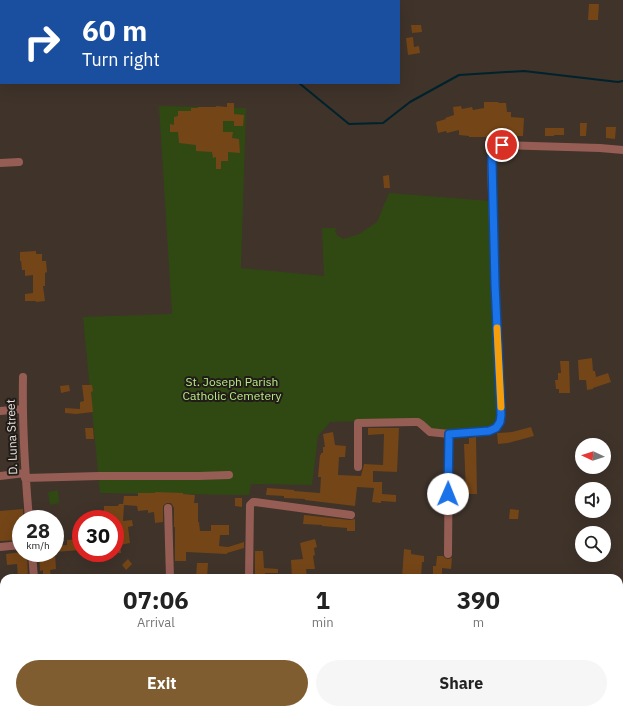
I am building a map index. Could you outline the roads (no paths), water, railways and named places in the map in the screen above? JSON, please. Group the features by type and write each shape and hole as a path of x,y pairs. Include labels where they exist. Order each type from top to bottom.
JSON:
{"street":[{"path":"358,467 358,423 418,422 430,432 449,434 489,431 496,428 500,422 501,407 495,284 492,152 495,148 502,145 623,150"},
{"path":"0,163 19,162"},
{"name":"D. Luna Street","path":"23,377 22,409 28,510"},
{"path":"0,411 22,409"},
{"path":"448,554 449,434"},
{"path":"0,476 229,475"},
{"path":"249,574 250,505 253,502 351,515"},
{"path":"168,508 170,574"},
{"path":"0,547 12,546"},
{"path":"33,562 34,574"}],"waterway":[{"path":"300,84 349,124 383,123 410,102 459,75 524,71 618,82 623,81"}],"park label":[{"name":"St. Joseph Parish Catholic Cemetery","path":"232,389"}]}
